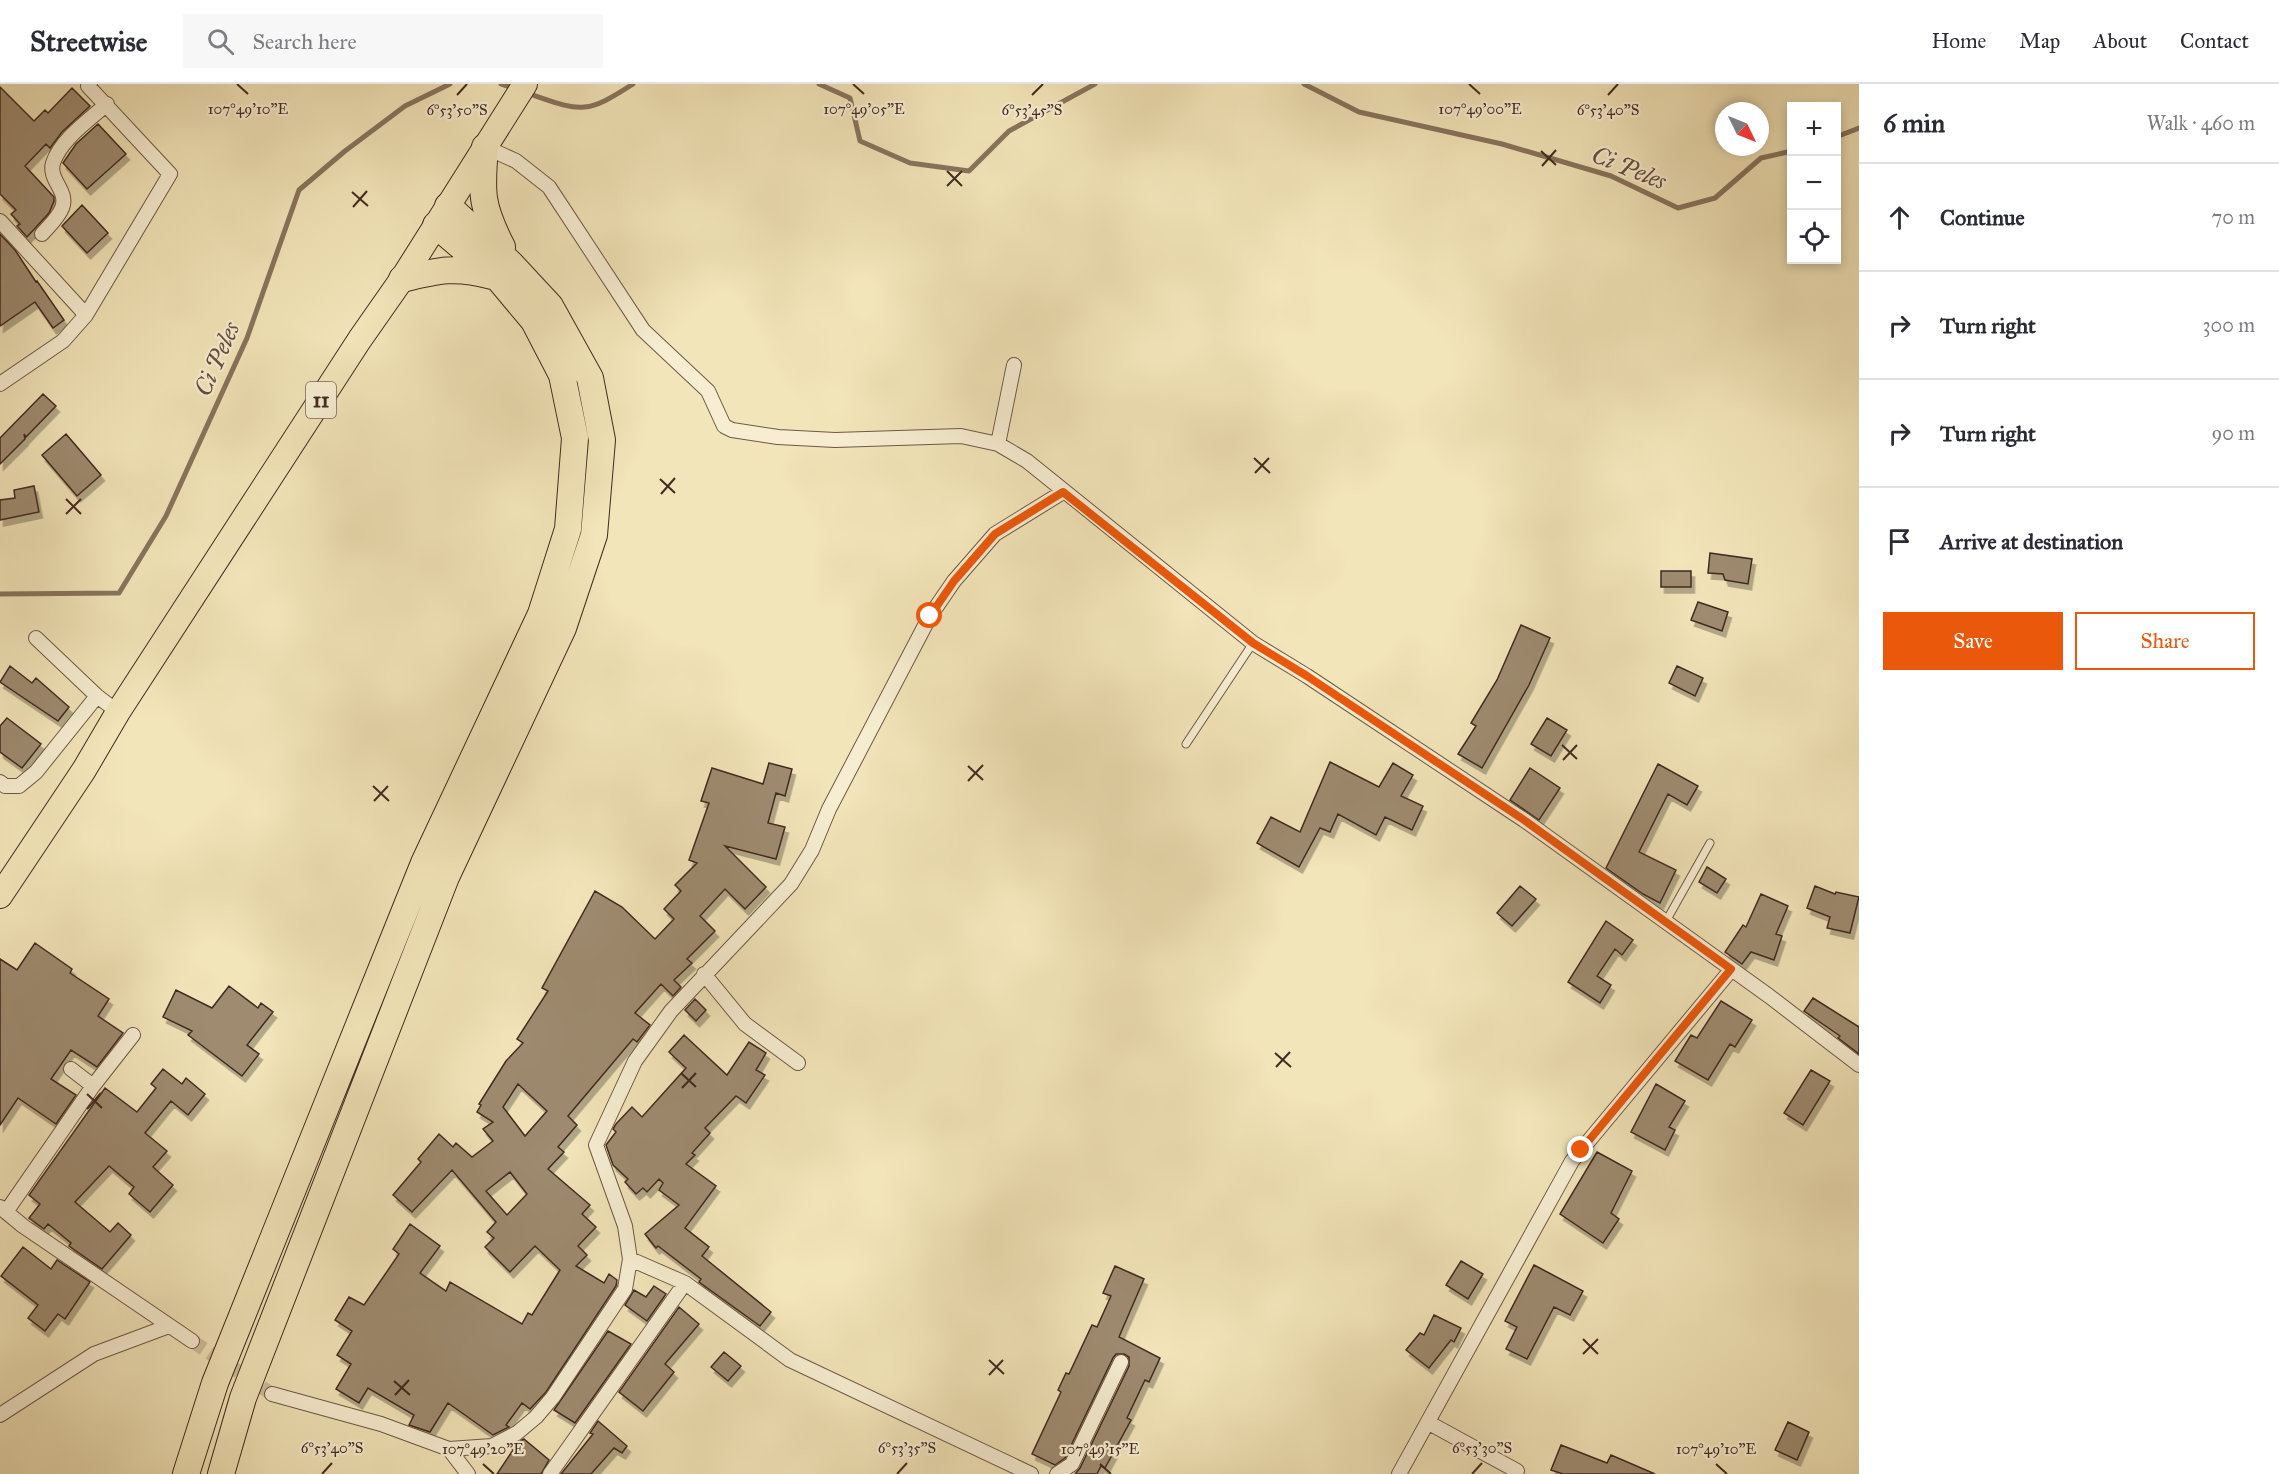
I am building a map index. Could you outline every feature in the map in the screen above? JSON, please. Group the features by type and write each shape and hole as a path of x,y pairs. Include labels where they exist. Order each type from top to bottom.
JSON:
{"highway":[{"name":"11","path":"0,896 84,770 118,712 360,339 402,279 525,84"},
{"path":"186,1474 215,1383 415,885 541,614 568,529 575,438 562,375 534,321 504,271 481,190 485,147"},
{"path":"221,1474 243,1398 446,877 563,628 594,535 602,440 590,378 550,306 504,271 442,215"},
{"path":"402,279 434,271 462,268 504,271"}],"street":[{"path":"0,384 63,341 86,315 170,174 88,85"},
{"path":"42,234 63,206 64,197 52,173 53,164 69,140 107,104"},
{"path":"485,147 516,161 549,187 643,330 708,391 724,426 732,430 778,437 835,440 961,436 998,444 1027,461 1253,643 1307,676 1524,820 1731,969 1859,1065"},
{"path":"0,221 86,315"},
{"path":"998,444 1014,365"},
{"path":"272,1394 381,1424 449,1449 492,1446 517,1433 536,1417 553,1397 625,1289 630,1259 625,1226 596,1145 635,1061 671,1011 791,884 812,850 829,809 919,635 954,581 995,534 1063,492"},
{"path":"36,638 97,696 118,712"},
{"path":"0,782 5,786 19,786 36,772 97,696"},
{"path":"1399,1474 1430,1422 1572,1161 1731,969"},
{"path":"704,974 745,1024 798,1063"},
{"path":"133,1035 3,1209 23,1226 192,1341"},
{"path":"71,1069 93,1086"},
{"path":"630,1259 685,1283 790,1360 1031,1474"},
{"path":"550,1474 685,1283"},
{"path":"0,1415 94,1354 170,1326"},
{"path":"1057,1474 1072,1464 1121,1362"},
{"path":"1430,1422 1517,1471"},
{"path":"449,1449 468,1474"}],"lane":[{"path":"1185,744 1253,643"},
{"path":"1665,923 1710,843"}],"building":[{"path":"0,87 34,121 45,110 48,113 72,88 90,106 62,132 50,148 46,144 25,166 54,197 49,213 27,237 17,226 20,224 11,214 16,210 0,194"},
{"path":"98,124 126,154 87,189 63,163 76,144"},
{"path":"82,205 108,233 87,253 62,226"},
{"path":"0,234 15,250 64,320 53,328 35,302 0,326"},
{"path":"43,394 56,406 26,437 24,434 25,439 0,464 0,438"},
{"path":"66,434 101,475 77,496 42,455"},
{"path":"34,486 39,512 0,520 0,500 15,498 14,490"},
{"path":"1710,553 1752,559 1748,584 1725,580 1723,574 1708,573"},
{"path":"1661,571 1691,571 1691,587 1661,587"},
{"path":"1698,602 1728,612 1722,631 1691,620"},
{"path":"1521,625 1550,638 1529,685 1482,768 1458,754 1476,726 1471,723 1497,680"},
{"path":"10,666 32,683 36,678 69,707 58,721 0,682"},
{"path":"1677,666 1703,678 1695,696 1669,683"},
{"path":"7,718 41,744 22,768 0,752 0,726"},
{"path":"1547,718 1567,730 1551,756 1531,744"},
{"path":"1330,762 1379,787 1393,763 1413,775 1401,796 1423,806 1412,830 1385,817 1376,835 1338,814 1330,832 1320,828 1299,867 1257,843 1271,817 1300,832"},
{"path":"769,763 792,769 785,796 776,793 768,823 785,827 776,859 725,846 766,887 745,909 725,889 700,916 715,931 687,959 692,963 674,980 681,987 673,996 661,984 635,1013 650,1025 637,1042 633,1039 568,1116 577,1125 558,1147 564,1152 548,1169 590,1205 582,1214 596,1227 578,1246 587,1255 576,1266 604,1283 609,1274 617,1280 616,1286 546,1392 530,1409 522,1403 506,1425 509,1427 493,1435 448,1403 430,1432 409,1425 414,1415 368,1388 359,1403 336,1389 351,1364 337,1355 352,1331 335,1320 349,1297 364,1305 399,1254 393,1249 410,1224 440,1246 420,1273 446,1291 450,1282 522,1324 528,1313 532,1315 560,1270 535,1246 510,1272 485,1247 494,1238 487,1232 496,1222 452,1170 412,1212 393,1195 421,1162 418,1159 439,1134 453,1147 456,1143 472,1157 493,1141 483,1129 493,1122 477,1112 481,1105 479,1104 506,1061 523,1043 517,1039 548,991 542,988 595,891 622,907 655,939 674,919 664,909 681,891 675,885 697,863 689,860 709,803 701,801 712,768 763,784","holes":["518,1084 547,1111 525,1136 503,1107","510,1172 527,1194 507,1215 486,1191"]},
{"path":"1658,764 1698,786 1687,805 1668,794 1639,852 1676,870 1660,903 1606,868"},
{"path":"1530,768 1560,788 1539,820 1510,800"},
{"path":"1707,867 1726,879 1717,893 1699,882"},
{"path":"1520,886 1536,899 1512,926 1497,913"},
{"path":"1815,886 1835,894 1836,892 1859,897 1850,933 1827,928 1830,917 1807,908"},
{"path":"1761,894 1788,906 1776,934 1782,936 1774,960 1751,952 1742,964 1725,952 1743,925 1746,927"},
{"path":"1606,921 1633,940 1622,955 1615,949 1597,976 1611,985 1600,1003 1568,982"},
{"path":"35,943 72,969 70,973 109,999 98,1016 123,1033 97,1067 71,1050 51,1079 76,1095 56,1124 18,1098 0,1125 0,959 17,970"},
{"path":"229,986 258,1008 261,1003 273,1012 247,1045 259,1054 242,1076 188,1035 192,1031 163,1017 176,990 212,1008"},
{"path":"1813,998 1859,1027 1859,1054 1838,1038 1840,1036 1804,1011"},
{"path":"695,999 706,1010 696,1021 685,1010"},
{"path":"1721,1001 1752,1020 1735,1047 1730,1044 1708,1080 1675,1061 1691,1035 1697,1038"},
{"path":"684,1035 727,1075 749,1042 766,1053 756,1070 765,1075 746,1103 736,1096 705,1128 710,1133 692,1153 695,1155 686,1164 716,1186 685,1228 709,1247 702,1256 771,1312 760,1326 699,1282 701,1279 658,1246 656,1248 645,1234 679,1205 659,1190 663,1183 659,1179 647,1192 643,1188 636,1194 625,1182 628,1179 613,1165 606,1145 616,1132 613,1129 616,1124 632,1107 642,1117 686,1068 669,1052"},
{"path":"163,1069 182,1084 186,1078 205,1094 188,1115 171,1101 145,1133 167,1151 153,1167 173,1185 150,1212 129,1194 134,1187 109,1166 75,1202 110,1232 118,1223 131,1235 102,1269 69,1246 71,1243 48,1224 44,1229 29,1218 40,1204 29,1195 105,1088 137,1112 156,1088 151,1084"},
{"path":"1811,1070 1830,1081 1803,1125 1784,1113"},
{"path":"1656,1084 1685,1101 1669,1127 1675,1130 1665,1150 1631,1132"},
{"path":"1597,1152 1632,1171 1611,1213 1619,1219 1603,1243 1560,1214"},
{"path":"23,1247 51,1269 57,1260 90,1282 65,1319 58,1314 45,1331 28,1318 38,1305 1,1276"},
{"path":"1461,1261 1483,1274 1468,1299 1446,1285"},
{"path":"1534,1265 1583,1291 1570,1315 1554,1307 1527,1359 1506,1349 1517,1327 1505,1321"},
{"path":"1115,1266 1144,1279 1119,1337 1160,1358 1149,1382 1145,1380 1127,1418 1131,1420 1105,1468 1101,1466 1097,1474 1075,1474 1129,1366 1129,1357 1124,1354 1116,1354 1113,1358 1065,1458 1055,1465 1032,1454 1061,1392 1058,1390 1066,1373 1069,1374 1092,1325 1097,1327 1111,1296 1103,1293"},
{"path":"654,1286 666,1294 647,1321 625,1305 634,1290 646,1297"},
{"path":"679,1307 699,1324 665,1364 674,1372 643,1411 619,1392"},
{"path":"1434,1315 1461,1328 1454,1342 1451,1340 1429,1368 1406,1350 1420,1333 1424,1335"},
{"path":"608,1331 631,1344 575,1423 554,1410"},
{"path":"724,1352 741,1366 728,1381 711,1367"},
{"path":"598,1421 627,1446 622,1453 614,1448 591,1474 561,1474 593,1434 590,1433"},
{"path":"1788,1422 1809,1432 1797,1460 1775,1450"},
{"path":"524,1439 549,1460 541,1474 497,1474 513,1450 509,1447"},
{"path":"1561,1445 1607,1463 1611,1455 1655,1474 1563,1474 1551,1470"}],"waterway":[{"name":"Ci Peles","path":"0,594 119,593 166,516 247,338 299,190 345,151 405,106 450,84"},
{"name":"Ci Peles","path":"501,84 515,89"},
{"name":"Ci Peles","path":"527,93 559,104 582,107 592,106 633,84"},
{"name":"Ci Peles","path":"819,84 850,98 860,141 910,163 969,171 1009,131 1095,84"},
{"name":"Ci Peles","path":"1304,84 1359,112 1502,144 1611,176 1678,208 1715,198 1761,158 1787,152"},
{"name":"Ci Peles","path":"1841,135 1859,128"}],"tunnel":[{"path":"192,1341 272,1394"}],"route":[{"path":"930,616 954,581 995,534 1063,492 1253,643 1307,676 1524,820 1600,878 1731,969 1581,1150"}]}
